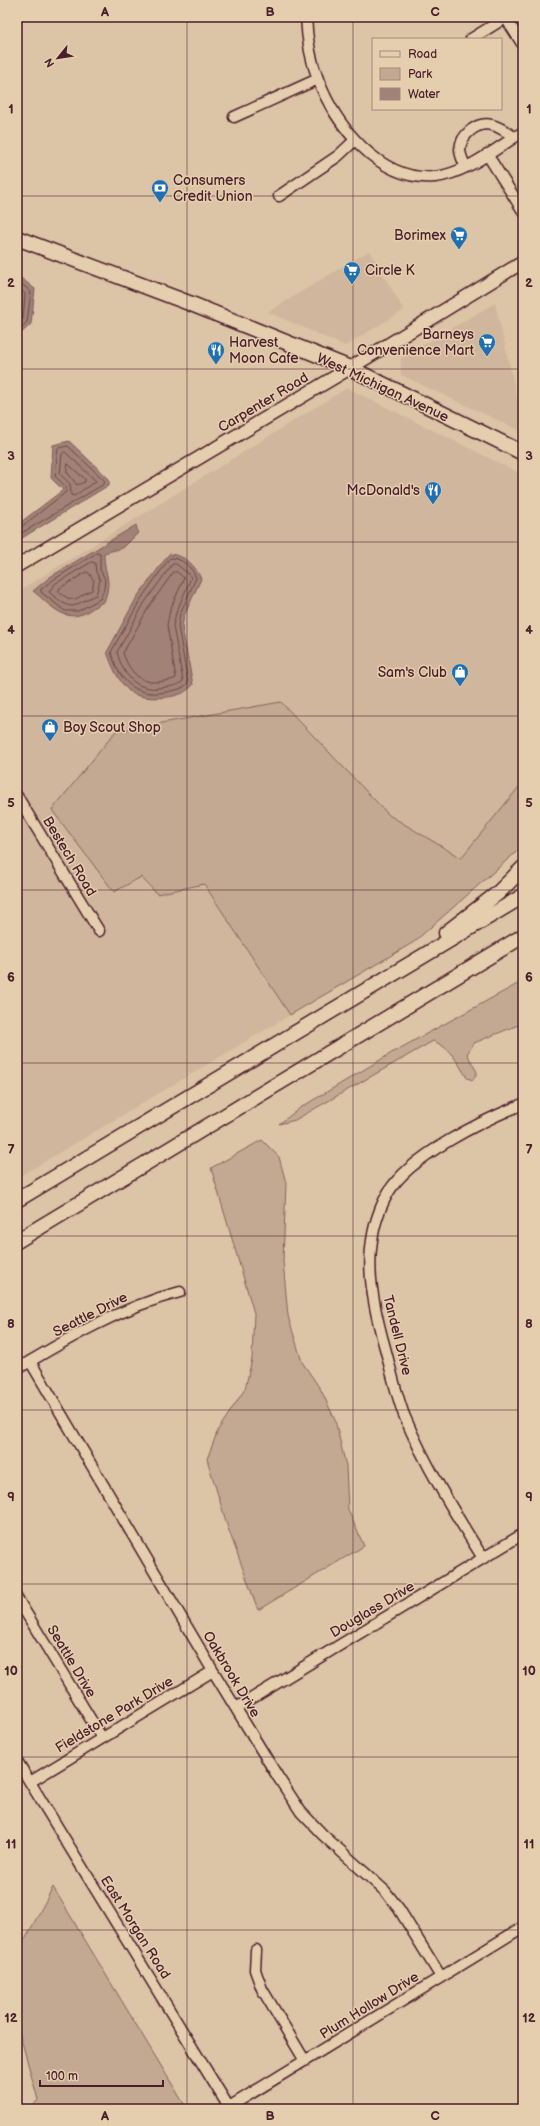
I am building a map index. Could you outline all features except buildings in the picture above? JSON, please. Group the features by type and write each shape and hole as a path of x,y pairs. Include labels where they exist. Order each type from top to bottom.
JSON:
{"highway":[{"name":"West Michigan Avenue","path":"17,238 188,303 350,368 523,453"},
{"path":"377,984 478,909 498,893 523,868"},
{"path":"17,1200 523,896"},
{"path":"17,1241 523,936"},
{"path":"481,961 523,945"}],"main road":[{"name":"Carpenter Road","path":"17,566 350,368 523,262"}],"street":[{"path":"306,17 307,42 318,79 326,96 354,141 374,158 393,170 417,177 435,177 456,172 523,132"},
{"path":"473,38 505,18 523,45"},
{"path":"234,117 318,79"},
{"path":"466,167 460,155 460,148 464,138 472,129 480,124 491,124 501,128 514,137"},
{"path":"279,196 338,156 354,141"},
{"path":"487,154 523,211"},
{"name":"Bestech Road","path":"17,796 99,931"},
{"name":"Tandell Drive","path":"482,1558 435,1480 404,1414 374,1311 369,1266 376,1222 389,1192 415,1163 452,1139 497,1114 523,1104"},
{"name":"Seattle Drive","path":"17,1369 113,1316 156,1298 180,1292"},
{"name":"Oakbrook Drive","path":"30,1361 213,1671 301,1812 323,1835 385,1891 399,1909 441,1977"},
{"name":"Douglass Drive","path":"236,1708 523,1534"},
{"name":"Seattle Drive","path":"17,1598 102,1738"},
{"name":"Fieldstone Park Drive","path":"30,1782 213,1671"},
{"name":"East Morgan Road","path":"17,1761 229,2108"},
{"name":"Plum Hollow Drive","path":"229,2108 523,1926"},
{"path":"256,1950 255,1970 262,1989 305,2061"}],"shaded area":[{"path":"369,251 404,310 345,346 268,312"},
{"path":"495,303 523,423 523,432 401,375 401,358"},
{"path":"347,388 523,475 523,782 462,858 389,815 281,702 141,877 157,894 204,884 290,1015 17,1178 17,592"}],"green space":[{"path":"281,702 389,815 461,858 523,782 523,846 414,942 290,1015 204,884 157,894 141,877 114,892 52,810 116,731"},
{"path":"523,981 523,1023 474,1043 467,1054 477,1072 473,1080 467,1078 449,1051 433,1041 295,1120 279,1124 300,1108 395,1051"},
{"path":"262,1140 279,1157 286,1183 283,1261 288,1316 302,1362 321,1390 335,1420 346,1466 348,1510 364,1546 258,1610 228,1528 207,1459 218,1430 245,1389 252,1359 254,1313 211,1168"},
{"path":"53,1887 187,2109 30,2109 38,2100 17,2024 17,1948 26,1938"}],"water":[{"path":"17,275 35,289 31,324 17,337"},
{"path":"69,441 109,479 109,485 17,541 17,525 63,490 51,478 53,445"},
{"path":"136,525 138,533 123,548 104,553 108,587 104,602 85,613 72,616 66,615 54,609 33,591 50,577"},
{"path":"169,554 179,556 188,561 196,569 201,579 184,616 182,627 193,685 183,693 170,697 155,698 139,696 133,694 124,686 115,672 107,652 137,597"}],"place":[{"name":"Consumers Credit Union","path":"160,203"},
{"name":"Borimex","path":"459,250"},
{"name":"Circle K","path":"352,285"},
{"name":"Barneys Convenience Mart","path":"487,357"},
{"name":"Harvest Moon Cafe","path":"216,365"},
{"name":"McDonald's","path":"433,505"},
{"name":"Sam's Club","path":"460,687"},
{"name":"Boy Scout Shop","path":"50,742"}]}
